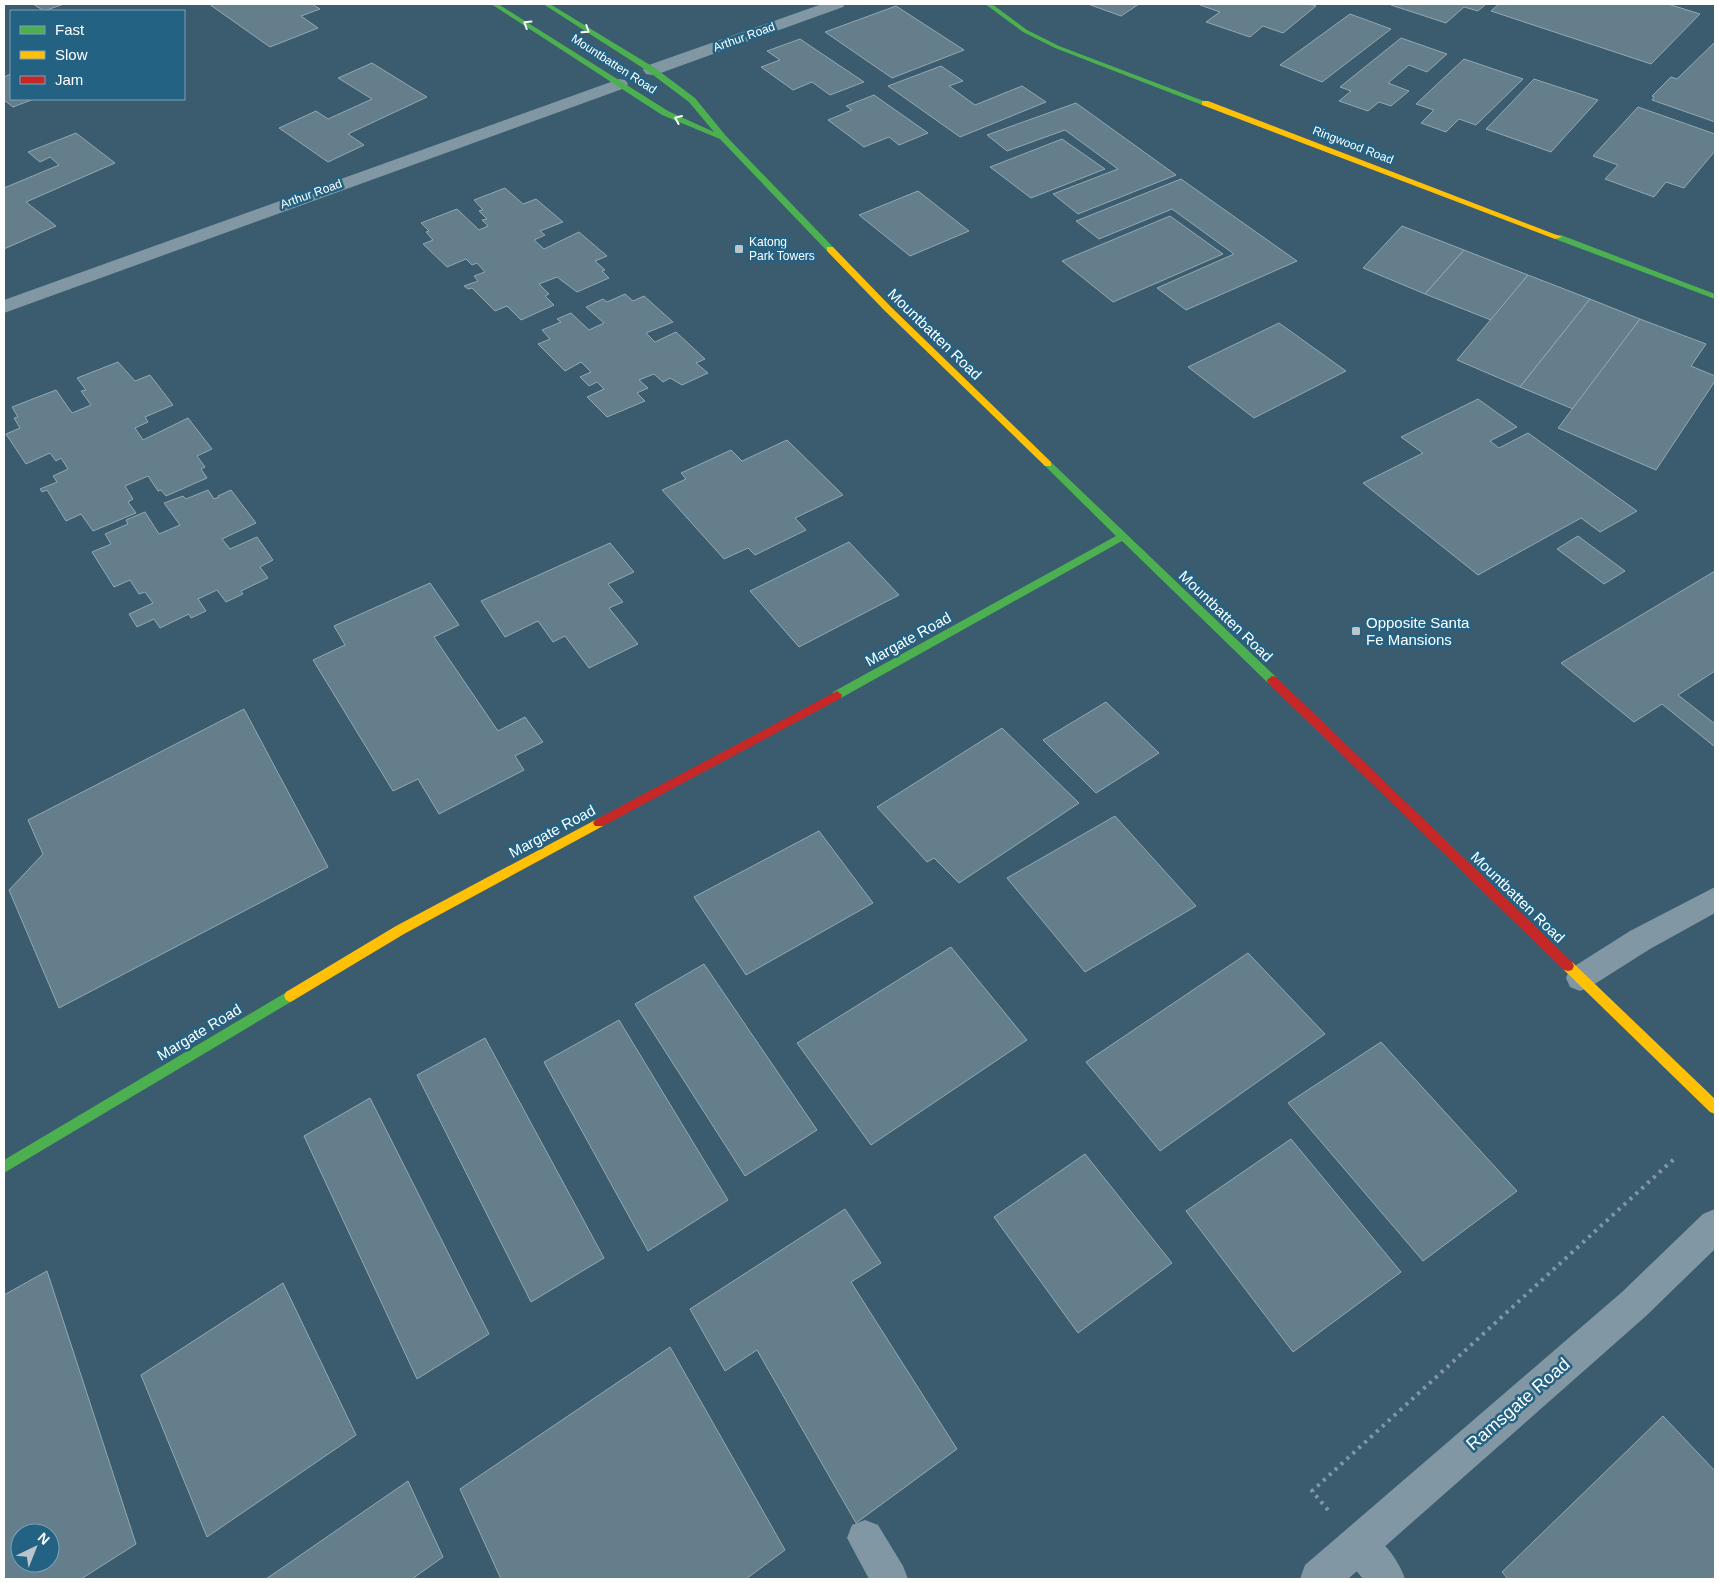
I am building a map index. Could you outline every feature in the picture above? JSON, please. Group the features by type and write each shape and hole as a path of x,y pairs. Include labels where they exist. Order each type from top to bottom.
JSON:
{"main road":[{"name":"Mountbatten Road","path":"494,4 665,113 723,138"},
{"name":"Mountbatten Road","path":"546,4 652,70 692,100 723,138 888,309 1715,1108"},
{"name":"Ringwood Road","path":"988,4 1025,31 1057,47 1715,297"},
{"name":"Margate Road","path":"4,1167 400,930 806,712 1122,537"}],"street":[{"name":"Arthur Road","path":"652,70 837,4"},
{"name":"Arthur Road","path":"4,307 619,84"},
{"name":"Ramsgate Road","path":"1319,1579 1634,1304 1715,1226"}],"lane":[{"path":"1580,978 1640,940 1715,899"},
{"path":"865,1538 890,1579"},
{"path":"1358,1544 1387,1579"}],"path":[{"path":"1358,1544 1312,1491 1674,1158"}],"building":[{"path":"33,4 64,4 47,10 42,10"},
{"path":"209,4 312,4 320,9 301,16 318,28 270,47"},
{"path":"1088,4 1139,4 1121,16"},
{"path":"1308,4 1316,6 1283,33 1263,26 1250,37 1206,22 1220,12 1200,5"},
{"path":"1486,4 1478,11 1464,7 1446,23 1391,5"},
{"path":"1499,4 1668,4 1700,14 1651,64 1491,11"},
{"path":"896,6 964,50 892,78 825,32"},
{"path":"1350,14 1391,29 1322,82 1280,65"},
{"path":"1401,38 1447,54 1427,72 1409,65 1388,83 1409,91 1391,106 1379,102 1368,111 1339,101 1351,91 1340,87"},
{"path":"800,39 864,82 830,95 812,82 793,90 761,67 780,60 767,51"},
{"path":"1715,42 1715,122 1652,100 1654,97 1652,96 1671,77 1677,79"},
{"path":"1464,59 1523,79 1476,125 1459,119 1446,132 1421,123 1434,110 1416,104"},
{"path":"372,63 427,97 348,134 364,145 328,162 279,128 316,111 328,119 372,99 338,78"},
{"path":"941,66 963,81 949,86 975,105 1022,86 1046,102 960,137 888,86"},
{"path":"10,74 10,100 31,100 13,107 4,100 4,77"},
{"path":"1534,79 1598,100 1551,152 1486,129"},
{"path":"874,95 928,133 899,145 889,137 864,147 828,120 852,110 846,106"},
{"path":"1076,103 1176,175 1078,214 1053,194 1118,169 1065,130 1007,151 987,135"},
{"path":"1638,107 1715,134 1715,151 1684,188 1666,182 1654,197 1605,179 1618,165 1593,156"},
{"path":"76,133 115,163 26,202 56,226 4,249 4,188 59,165 50,157 40,162 28,152"},
{"path":"1062,139 1105,169 1031,198 990,167"},
{"path":"1181,179 1297,261 1186,310 1157,288 1234,254 1172,209 1099,239 1076,221"},
{"path":"505,188 523,204 536,199 563,222 540,231 545,235 534,240 544,249 579,232 607,256 595,261 605,270 602,271 609,278 577,292 557,277 539,284 549,294 545,296 554,305 521,320 507,306 495,311 472,288 468,289 464,286 478,281 474,276 485,272 477,263 472,265 466,259 447,267 423,244 433,240 426,232 429,231 421,223 457,209 479,230 488,226 482,220 487,219 479,211 483,210 474,200"},
{"path":"918,191 969,231 910,256 859,215"},
{"path":"1170,216 1223,254 1113,302 1062,261"},
{"path":"1402,226 1464,250 1425,294 1363,268"},
{"path":"1464,250 1528,275 1491,320 1425,294"},
{"path":"1528,275 1590,299 1520,387 1457,360"},
{"path":"625,294 633,301 644,296 673,322 646,333 655,342 676,332 705,359 696,363 708,373 682,385 670,378 663,382 654,374 639,380 648,388 637,393 645,401 607,417 587,397 604,389 597,382 589,386 580,377 591,372 581,362 565,371 538,344 550,339 542,330 561,322 557,319 571,313 589,330 604,323 586,307 603,299 607,302"},
{"path":"1590,299 1640,319 1573,409 1520,387"},
{"path":"1640,319 1706,344 1691,366 1715,376 1715,381 1656,470 1558,428"},
{"path":"1279,323 1346,371 1254,418 1188,367"},
{"path":"118,362 135,381 150,375 173,405 145,417 148,422 135,428 143,440 188,418 212,449 197,456 205,467 201,469 207,478 166,496 161,490 158,491 148,476 125,486 133,499 128,502 136,513 93,531 81,514 66,521 47,490 42,492 40,489 57,482 53,476 68,469 61,458 56,461 50,453 26,464 6,434 20,428 14,418 18,417 12,407 56,390 72,413 91,405 81,391 86,390 77,378"},
{"path":"1478,399 1517,427 1490,441 1499,448 1528,433 1637,511 1600,532 1581,518 1478,575 1363,483 1423,453 1401,437"},
{"path":"787,440 843,495 795,518 806,530 755,555 748,548 724,559 662,490 686,479 681,473 731,450 742,461"},
{"path":"208,490 214,499 231,490 256,523 222,539 230,549 257,537 273,560 260,567 268,578 241,591 243,594 226,602 217,590 198,599 206,611 191,618 189,614 160,628 154,619 137,627 129,614 153,603 145,592 139,594 130,580 114,587 92,552 111,544 105,534 128,524 126,520 145,512 159,534 180,525 164,503 183,496 186,499"},
{"path":"1578,536 1625,571 1604,584 1557,549"},
{"path":"849,542 899,595 799,647 750,591"},
{"path":"610,543 634,572 608,584 623,602 609,608 638,644 589,668 565,636 553,642 538,621 505,637 481,601"},
{"path":"1715,571 1715,671 1678,695 1715,724 1715,747 1662,704 1634,722 1561,663"},
{"path":"430,583 459,625 434,637 498,731 525,717 543,742 515,756 524,770 439,814 418,779 393,791 313,660 345,645 334,626"},
{"path":"1106,702 1159,753 1096,793 1043,740"},
{"path":"244,709 328,867 59,1008 9,890 43,854 28,820"},
{"path":"1002,728 1079,803 959,883 934,858 927,862 877,807"},
{"path":"1115,816 1196,906 1085,972 1007,878"},
{"path":"819,831 873,903 746,975 694,897"},
{"path":"951,947 1027,1040 871,1145 797,1043"},
{"path":"1248,953 1325,1034 1160,1151 1086,1062"},
{"path":"704,964 817,1130 745,1176 635,1004"},
{"path":"619,1020 728,1200 648,1251 544,1062"},
{"path":"485,1038 604,1258 531,1302 417,1075"},
{"path":"1381,1042 1517,1191 1423,1261 1288,1103"},
{"path":"370,1098 489,1334 417,1379 304,1136"},
{"path":"1291,1139 1401,1272 1293,1352 1186,1211"},
{"path":"1085,1154 1172,1263 1078,1333 994,1217"},
{"path":"845,1209 881,1263 851,1282 957,1449 856,1523 757,1350 725,1371 690,1309"},
{"path":"47,1271 136,1544 81,1579 4,1579 4,1295"},
{"path":"283,1283 356,1435 207,1537 141,1375"},
{"path":"670,1347 785,1550 746,1579 501,1579 460,1489"},
{"path":"1663,1416 1715,1471 1715,1579 1508,1579 1502,1572"},
{"path":"408,1481 443,1557 412,1579 266,1579"}],"traffic: fast":[{"path":"494,4 665,113 719,137"},
{"path":"546,4 652,70 692,100 723,138 830,249"},
{"path":"988,4 1025,31 1057,47 1205,103"},
{"path":"1558,237 1715,297"},
{"path":"1048,464 1272,680"},
{"path":"837,695 1122,537"},
{"path":"4,1167 290,996"}],"traffic: slow":[{"path":"1205,103 1558,237"},
{"path":"830,249 888,309 1048,464"},
{"path":"290,996 400,930 599,823"},
{"path":"1568,966 1715,1108"}],"traffic: jam":[{"path":"1272,680 1568,966"},
{"path":"599,823 837,695"}],"place":[{"name":"Katong Park Towers","path":"739,249"},
{"name":"Opposite Santa Fe Mansions","path":"1356,631"}]}
